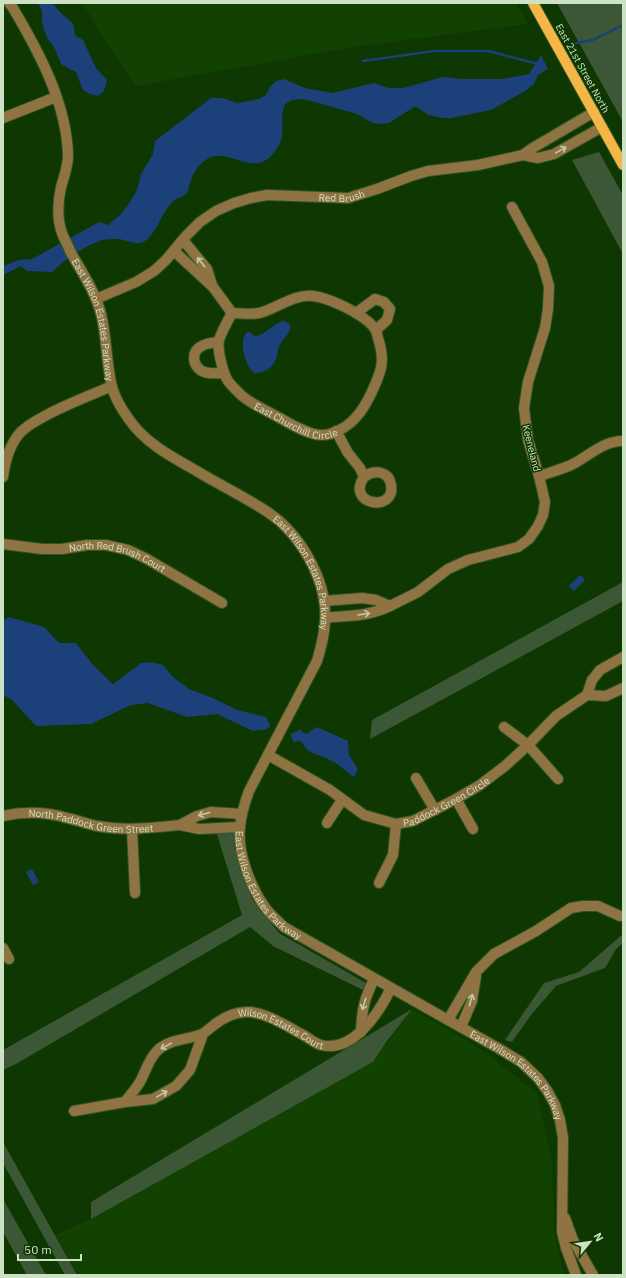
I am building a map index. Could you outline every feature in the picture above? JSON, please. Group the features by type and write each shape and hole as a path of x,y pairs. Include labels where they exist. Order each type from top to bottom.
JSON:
{"main road":[{"name":"East 21st Street North","path":"534,3 623,165"}],"street":[{"name":"East Wilson Estates Parkway","path":"9,3 40,55 56,97 65,133 68,159 59,203 59,219 62,234 96,299 101,312 106,334 112,386 118,401 129,420 143,436 156,447 267,511 284,525 300,542 311,561 324,601 326,618 323,639 317,661 248,791 242,814 240,827 241,847 252,885 268,910 284,927 498,1048 521,1062 538,1078 555,1105 560,1120 563,1138 562,1232 576,1275"},
{"path":"3,118 56,97"},
{"name":"Red Brush","path":"524,155 531,149 594,112"},
{"name":"Red Brush","path":"96,299 136,282 154,271 200,222 216,211 234,203 251,198 267,196 348,198 428,171 478,165 524,155 538,158 554,154 602,127"},
{"name":"Keeneland","path":"326,618 362,615 379,611 418,592 448,569 468,560 518,547 529,539 538,526 543,515 545,502 528,440 524,408 528,382 545,328 548,310 548,286 542,262 512,207"},
{"path":"182,240 207,269 213,286"},
{"path":"174,251 213,286 232,313"},
{"path":"232,313 258,314 292,298 300,296 314,296 340,304 356,313 372,325 376,330 387,320 390,309 384,302 375,299 356,313"},
{"path":"224,373 210,373 200,370 194,362 194,354 202,346 209,343 218,342 232,313"},
{"name":"East Churchill Circle","path":"218,342 224,373 228,381 239,393 250,402 288,422 310,433 321,435 330,434 348,425 358,416 367,400 381,367 381,349 376,330"},
{"path":"3,477 10,446 19,433 36,421 112,386"},
{"path":"336,431 348,453 360,468 364,477"},
{"path":"539,476 574,463 604,444 615,441 623,441"},
{"name":"North Red Brush Court","path":"3,544 42,549 62,549 87,545 106,545 128,550 147,559 222,603"},
{"path":"324,601 362,598 376,600 390,606"},
{"path":"623,657 600,670 592,680 587,695 606,696 623,688"},
{"name":"Paddock Green Circle","path":"268,755 330,790 364,815 396,824 413,820 435,810 456,800 480,785 505,766 556,716 587,695"},
{"path":"504,727 528,745 558,778"},
{"path":"416,778 435,810"},
{"path":"327,823 342,800"},
{"path":"456,800 473,830"},
{"name":"North Paddock Green Street","path":"3,816 17,812 42,812 96,826 121,830 180,825 199,829 240,827"},
{"name":"North Paddock Green Street","path":"180,825 197,816 211,812 242,814"},
{"path":"379,883 393,855 396,824"},
{"path":"132,829 135,893"},
{"path":"448,1020 476,972 494,954 536,931 571,908 598,906 620,916"},
{"path":"3,948 9,959"},
{"path":"461,1027 472,1001 476,972"},
{"path":"361,1032 362,1011 374,979"},
{"name":"Wilson Estates Court","path":"125,1102 140,1082 148,1063 157,1050 168,1043 203,1034 221,1020 235,1013 249,1012 263,1014 320,1045 336,1045 350,1040 361,1032 370,1022 391,988"},
{"path":"74,1111 125,1102 153,1099 176,1086 190,1070 203,1034"},
{"name":"East Wilson Estates Parkway","path":"562,1213 573,1240 592,1275"}],"shaded area":[{"path":"82,3 516,3 528,24 360,46 135,86"},
{"path":"557,3 623,3 623,122"},
{"path":"599,152 623,195 623,254 572,160"},
{"path":"623,582 623,601 370,739 372,720"},
{"path":"240,827 235,849 252,899 279,933 366,983 367,992 273,946 250,927 16,1064 3,1070 3,1050 242,915 215,828"},
{"path":"623,934 623,943 616,949 605,968 556,986 531,1015 512,1042 505,1040 544,983 579,972"},
{"path":"412,1009 478,1047 537,1093 552,1160 554,1231 564,1275 78,1275 55,1235 91,1219 373,1062"},
{"path":"412,1009 373,1062 91,1219 91,1202"},
{"path":"3,1142 77,1275 65,1275 3,1163"},
{"path":"3,1199 46,1275 27,1275 3,1232"}],"water":[{"path":"38,3 53,3 74,26 75,35 83,40 96,68 107,80 104,91 98,96 85,91 81,86 76,72 61,64 54,47 47,38 42,23 42,11"},
{"path":"541,55 548,69 538,75 534,84 525,91 491,110 451,118 428,115 417,107 414,107 389,123 381,124 373,123 357,114 315,102 302,99 292,100 285,104 282,119 282,137 276,150 270,157 263,162 255,163 248,163 224,156 217,156 205,160 199,165 191,179 188,191 172,202 164,212 152,235 145,241 139,243 118,239 102,240 73,255 52,272 27,271 21,266 3,275 3,266 19,260 32,259 99,222 108,225 121,214 137,190 141,174 153,154 155,141 211,98 223,98 237,103 259,99 266,95 270,87 276,81 284,79 305,88 332,93 374,83 389,88 403,88 443,77 462,79 502,79 529,74"},
{"path":"283,321 288,323 290,329 278,348 275,362 267,370 254,373 245,359 243,347 244,336 247,332 251,332 254,336 259,335"},
{"path":"580,575 585,580 574,591 569,586"},
{"path":"9,617 44,627 59,643 76,643 93,665 113,684 141,663 152,662 163,665 172,676 189,689 213,698 237,710 266,717 270,725 269,728 253,731 217,714 187,717 148,703 131,705 91,724 36,726 11,699 3,695 3,621"},
{"path":"317,727 348,741 349,755 358,769 354,777 326,758 310,752 302,742 296,741 294,743 291,736 292,733 302,729 301,731 306,734"},
{"path":"32,869 39,882 33,885 26,872"}],"waterway":[{"path":"576,43 593,40 623,25"},
{"path":"363,61 434,51 488,51 538,64"}]}
